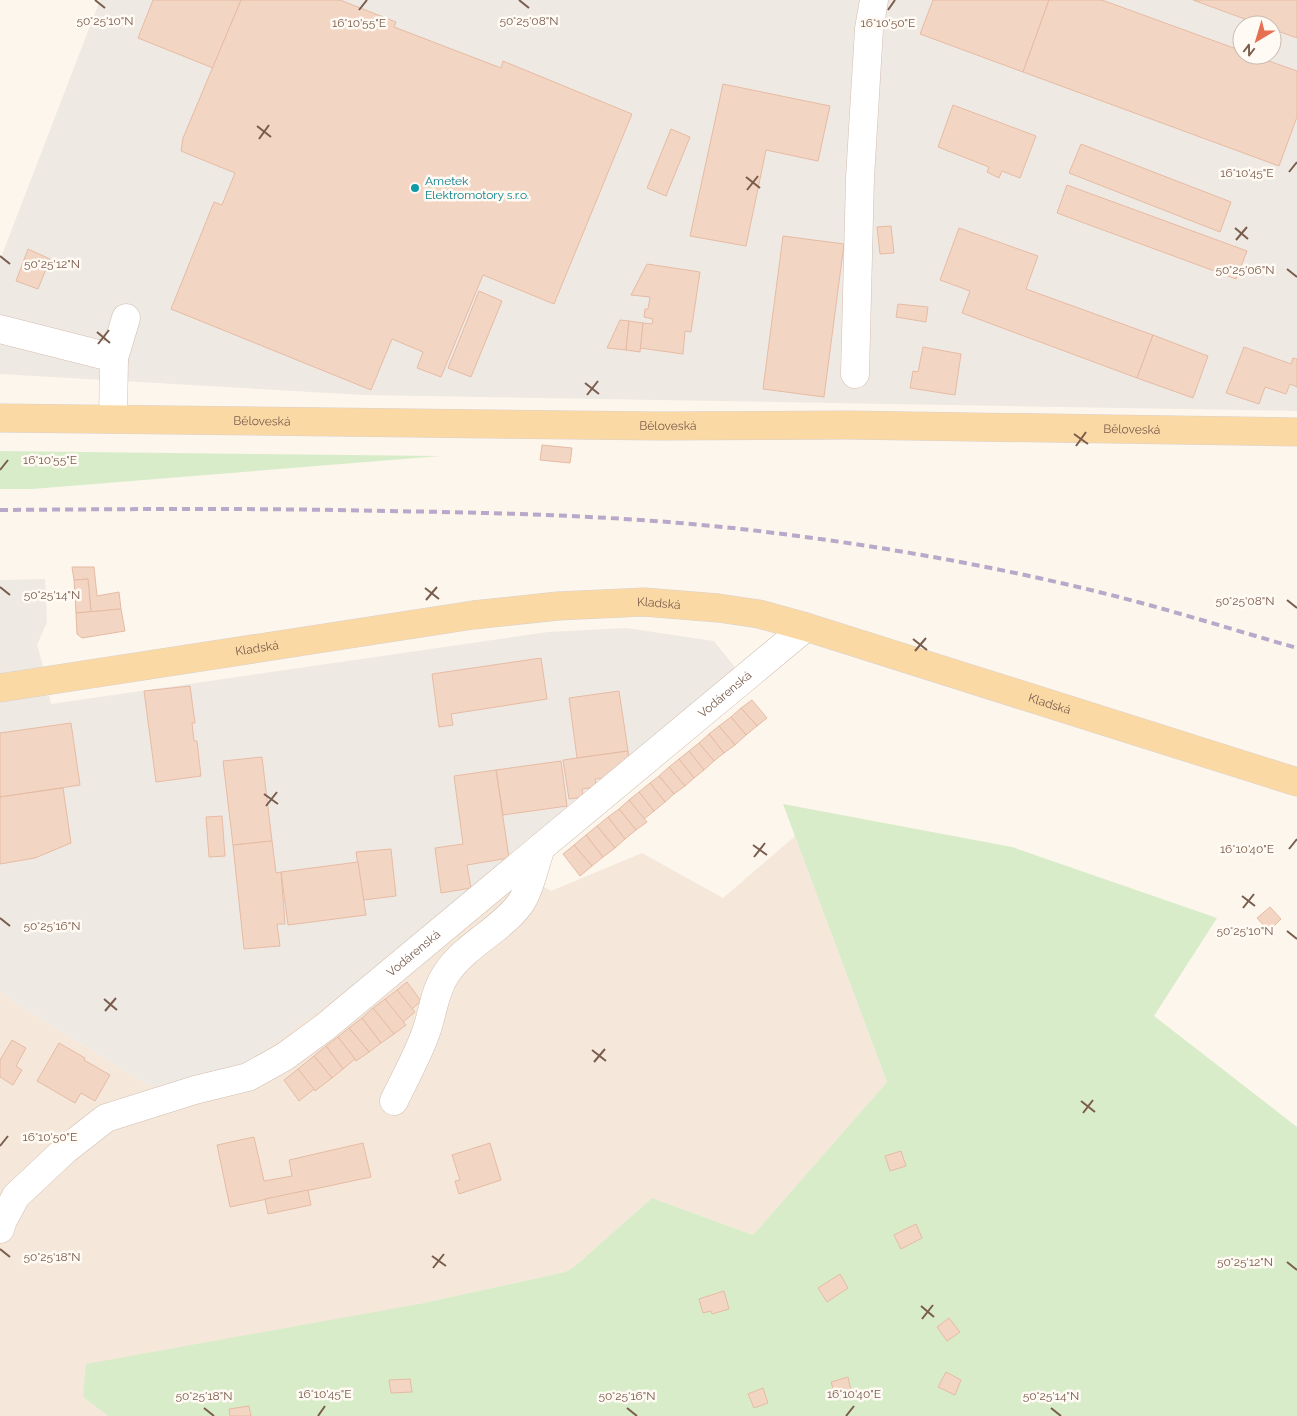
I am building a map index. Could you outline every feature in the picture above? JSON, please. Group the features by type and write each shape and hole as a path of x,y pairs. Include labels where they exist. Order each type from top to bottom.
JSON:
{"main road":[{"name":"Běloveská","path":"0,418 658,426 848,425 1297,432"},
{"name":"Kladská","path":"0,688 473,614 600,603 654,603 718,608 759,614 806,627 1297,782"}],"street":[{"path":"855,374 860,178 869,29 874,0"},
{"path":"113,419 114,358 126,318"},
{"path":"0,329 114,358"},
{"name":"Vodárenská","path":"0,1229 16,1196 65,1150 106,1118 195,1090 248,1077 270,1066 325,1027 806,627"},
{"path":"394,1101 426,1032 433,1004 446,974 456,961 478,940 510,915 522,902 541,847"}],"shaded area":[{"path":"100,0 1297,0 1297,411 363,395 0,374 0,260"},
{"path":"45,579 47,622 37,645 51,704 548,632 626,628 714,641 738,671 508,856 514,869 240,1068 151,1087 12,1001 0,991 0,580"},
{"path":"795,836 887,1082 753,1235 652,1198 574,1267 565,1272 419,1304 83,1397 108,1416 0,1416 0,991 12,1001 151,1087 514,869 551,891 642,853 723,898"}],"green space":[{"path":"0,451 441,456 32,489 0,489"},
{"path":"783,804 1012,847 1217,918 1154,1016 1297,1127 1297,1416 108,1416 83,1397 86,1364 419,1304 565,1272 574,1267 652,1198 753,1235 887,1082"}],"building":[{"path":"153,0 241,0 213,68 138,38"},
{"name":"Ametek Elektromotory s.r.o.","path":"241,0 340,0 396,22 394,27 501,68 503,61 632,114 554,304 483,275 441,377 417,368 423,352 392,339 371,390 171,309 214,202 222,205 235,173 181,151 183,138"},
{"path":"933,0 1049,0 1023,72 920,34"},
{"path":"1049,0 1102,0 1232,47 1232,65 1280,65 1297,71 1297,117 1279,166 1023,72"},
{"path":"1193,0 1297,0 1297,38 1282,33 1282,15 1234,15"},
{"path":"723,84 830,106 818,161 766,150 746,246 690,236"},
{"path":"953,105 1036,136 1020,178 1002,171 999,178 987,172 989,167 938,147"},
{"path":"671,129 690,137 666,196 647,188"},
{"path":"1081,144 1231,202 1220,232 1069,173"},
{"path":"1067,185 1247,251 1236,279 1057,213"},
{"path":"891,226 894,253 880,254 877,227"},
{"path":"959,228 1038,256 1026,289 1153,335 1137,378 962,313 970,291 940,280"},
{"path":"783,236 844,244 824,397 763,389"},
{"path":"28,249 50,259 38,289 16,281"},
{"path":"647,264 700,272 691,332 685,331 683,354 640,348 643,323 652,324 653,319 644,317 645,309 648,309 650,297 631,295"},
{"path":"479,291 502,301 471,377 448,368"},
{"path":"898,304 928,307 926,322 896,317"},
{"path":"620,320 629,321 626,350 607,348"},
{"path":"629,321 643,323 640,352 626,350"},
{"path":"1153,335 1208,356 1193,398 1137,378"},
{"path":"923,347 961,354 955,395 910,388 913,371 918,372"},
{"path":"1244,347 1291,364 1293,358 1297,359 1297,387 1290,384 1286,394 1265,387 1259,404 1226,393"},
{"path":"542,445 572,448 570,463 540,460"},
{"path":"72,567 94,567 97,596 119,592 121,609 91,612 88,579 74,580"},
{"path":"88,579 91,612 76,613 74,580"},
{"path":"121,609 125,631 82,638 77,634 76,613"},
{"path":"541,658 547,699 451,714 453,725 439,727 432,674"},
{"path":"190,686 195,723 192,723 194,741 197,741 201,776 156,782 144,691"},
{"path":"619,691 628,751 577,758 569,698"},
{"path":"752,700 767,718 757,726 741,708"},
{"path":"741,708 757,726 746,735 731,717"},
{"path":"731,717 746,735 735,745 719,726"},
{"path":"71,723 80,785 0,797 0,733"},
{"path":"719,726 735,745 724,753 709,734"},
{"path":"709,734 724,753 714,761 699,743"},
{"path":"699,743 714,761 704,770 689,751"},
{"path":"628,751 629,760 607,778 595,779 596,787 582,789 583,797 569,799 563,760"},
{"path":"689,751 704,770 694,778 679,759"},
{"path":"262,757 272,841 233,845 223,761"},
{"path":"679,759 694,778 685,786 669,767"},
{"path":"561,761 567,806 503,815 496,770"},
{"path":"669,767 685,786 674,794 659,776"},
{"path":"496,770 509,858 467,865 471,888 441,893 435,848 463,844 454,776"},
{"path":"659,776 674,794 665,802 650,783"},
{"path":"650,783 665,802 654,811 639,792"},
{"path":"63,788 71,843 35,858 0,864 0,797"},
{"path":"639,792 654,811 644,819 629,800"},
{"path":"629,800 647,822 636,830 619,809"},
{"path":"619,809 636,830 625,839 608,817"},
{"path":"222,816 225,856 209,857 206,817"},
{"path":"608,817 625,839 615,848 597,826"},
{"path":"597,826 615,848 603,857 586,835"},
{"path":"586,835 603,857 592,866 574,845"},
{"path":"272,841 276,873 281,872 285,924 277,924 280,946 244,949 233,845"},
{"path":"574,845 592,866 580,876 563,854"},
{"path":"391,849 396,896 363,900 356,852"},
{"path":"358,862 366,915 288,925 281,872"},
{"path":"1270,907 1281,919 1269,931 1257,918"},
{"path":"407,982 421,1001 412,1009 397,990"},
{"path":"397,990 415,1012 403,1022 385,999"},
{"path":"385,999 406,1025 394,1034 373,1008"},
{"path":"373,1008 394,1034 381,1043 362,1018"},
{"path":"362,1018 381,1043 369,1052 349,1028"},
{"path":"349,1028 369,1052 356,1061 338,1037"},
{"path":"338,1037 355,1059 343,1069 326,1046"},
{"path":"12,1040 26,1048 16,1066 22,1070 13,1085 0,1077 0,1060"},
{"path":"59,1043 110,1075 95,1101 81,1093 75,1103 37,1081"},
{"path":"326,1046 343,1069 332,1078 314,1056"},
{"path":"314,1056 332,1078 315,1091 298,1069"},
{"path":"298,1069 314,1089 299,1101 284,1080"},
{"path":"254,1137 264,1181 292,1176 289,1160 363,1143 371,1177 230,1207 217,1145"},
{"path":"490,1143 501,1180 459,1194 455,1181 460,1180 452,1155"},
{"path":"901,1151 906,1166 890,1171 885,1156"},
{"path":"308,1190 311,1205 268,1214 265,1199"},
{"path":"916,1224 922,1238 901,1249 894,1235"},
{"path":"840,1274 848,1288 827,1302 818,1288"},
{"path":"724,1291 729,1309 712,1314 711,1311 703,1313 699,1299"},
{"path":"949,1318 960,1332 947,1341 937,1327"},
{"path":"946,1372 961,1380 955,1395 938,1387"},
{"path":"848,1377 852,1395 836,1398 831,1382"},
{"path":"410,1379 412,1392 391,1393 389,1380"},
{"path":"763,1388 768,1403 754,1408 748,1394"},
{"path":"249,1406 251,1416 230,1416 229,1409"}],"railway":[{"path":"0,510 340,510 570,516 705,525 885,549 1063,583 1179,613 1297,648"}],"place":[{"name":"Ametek Elektromotory s.r.o.","path":"415,188"}]}
